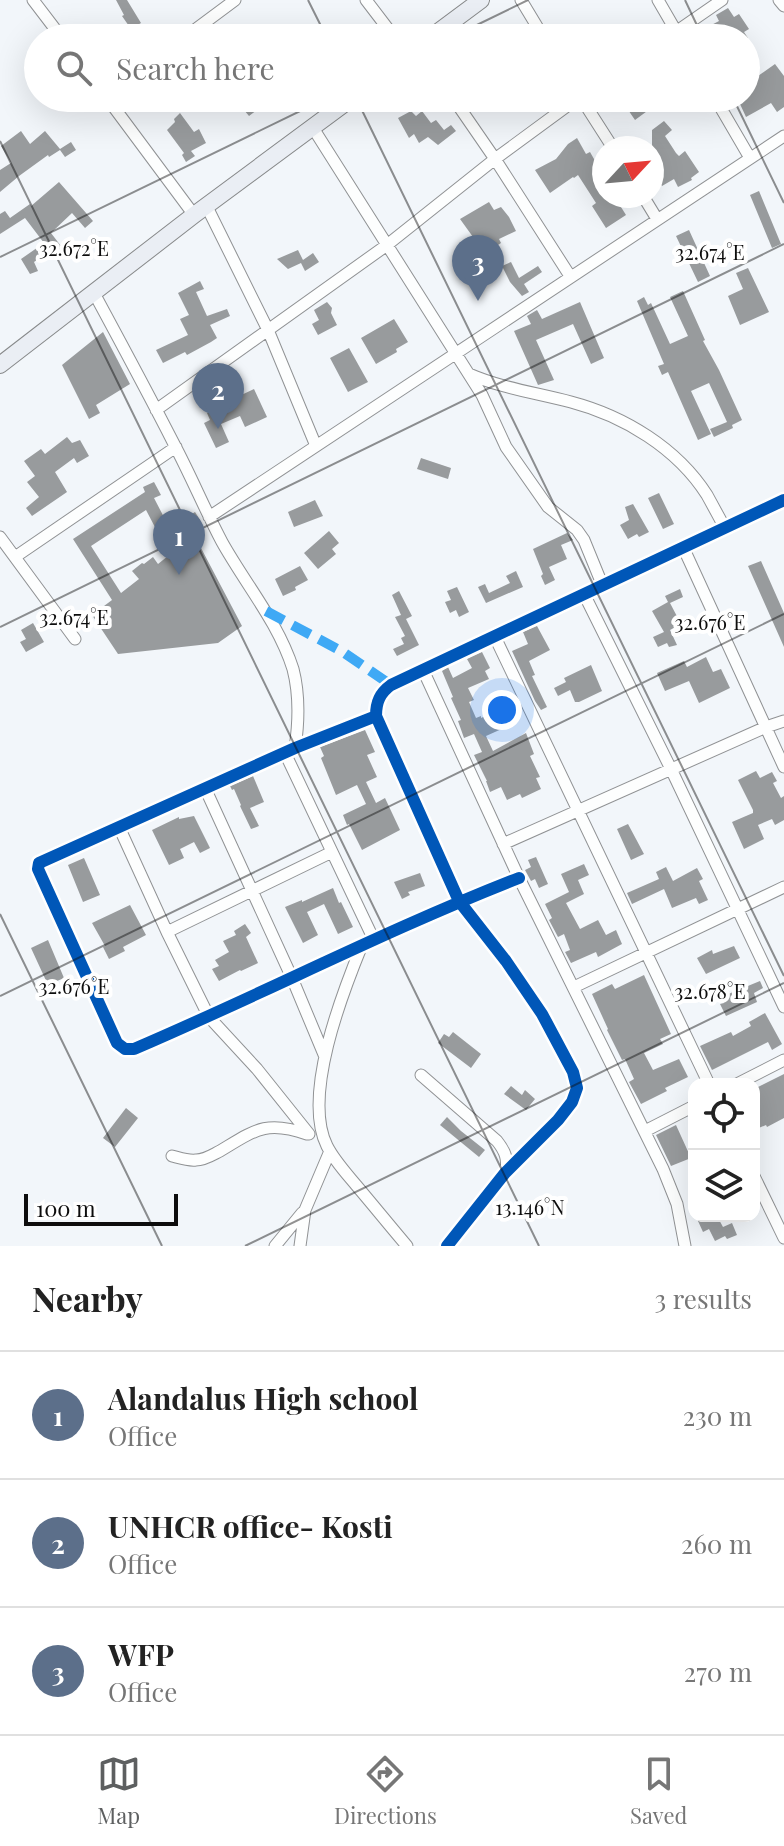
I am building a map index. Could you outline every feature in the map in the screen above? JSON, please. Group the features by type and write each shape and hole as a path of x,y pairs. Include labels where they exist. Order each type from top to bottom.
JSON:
{"main road":[{"path":"449,24 481,0"},
{"path":"2,360 334,112"}],"street":[{"path":"33,0 51,24"},
{"path":"203,24 235,0"},
{"path":"366,0 384,24"},
{"path":"521,0 536,24"},
{"path":"658,0 669,24"},
{"path":"690,24 722,0"},
{"path":"779,0 784,6"},
{"path":"119,112 200,211 268,330 316,446"},
{"path":"463,112 570,276"},
{"path":"156,410 387,245 495,159 560,112"},
{"path":"589,112 605,136"},
{"path":"723,112 750,158"},
{"path":"313,128 482,395 506,447 548,507 577,530 584,540 602,584"},
{"path":"209,517 784,136"},
{"path":"650,208 657,219"},
{"path":"94,293 176,447 209,517 266,611 288,654 298,693 299,717 290,750 368,942 343,991 331,1033 319,1109 323,1138 330,1151 407,1246"},
{"path":"468,374 575,403 635,428 689,472 725,528"},
{"path":"15,557 176,447"},
{"path":"447,1246 505,1173 558,1120 572,1102 577,1088 569,1063 542,1014 459,901 376,716 378,701 391,685 784,500"},
{"path":"0,537 75,639"},
{"path":"683,547 784,767"},
{"path":"584,594 784,1007"},
{"path":"494,635 706,1078"},
{"path":"423,670 519,878 645,1131 677,1204 685,1246"},
{"path":"376,716 290,750 44,859 38,866 115,1040 123,1048 134,1049 459,901 519,878"},
{"path":"503,844 784,721"},
{"path":"205,788 326,1058"},
{"path":"119,827 209,1017 265,1078 309,1134"},
{"path":"167,932 332,852"},
{"path":"574,987 784,887"},
{"path":"749,1078 784,1060"},
{"path":"421,1075 497,1141 507,1161 505,1173"},
{"path":"645,1131 688,1109"},
{"path":"172,1156 203,1159 250,1134 271,1127 281,1126 323,1138"},
{"path":"300,1246 305,1210 330,1151"},
{"path":"760,1188 784,1238"},
{"path":"275,1246 305,1210"}],"building":[{"path":"116,0 127,0 141,23 128,24"},
{"path":"728,8 734,17 739,14 746,24 713,24 719,21 716,15"},
{"path":"775,64 784,76 784,107 777,112 771,103 760,109 760,75"},
{"path":"409,112 416,116 423,112 431,123 436,120 444,130 451,125 456,131 438,145 428,137 419,143 414,134 409,138 398,118"},
{"path":"630,112 646,112 635,120"},
{"path":"180,113 194,132 199,129 206,143 191,151 195,156 186,162 184,153 167,130"},
{"path":"664,121 672,130 665,136 679,156 685,151 699,172 692,180 678,187 674,179 664,185 664,136 652,136 652,130"},
{"path":"21,131 30,144 45,131 60,149 71,142 76,150 65,157 60,150 48,155 0,192 0,170 11,163 1,146"},
{"path":"577,138 586,154 590,152 592,156 592,197 578,175 550,193 535,170 556,159"},
{"path":"59,182 93,221 85,228 72,213 51,233 64,250 54,257 50,251 34,262 38,271 30,274 21,259 44,243 25,218 0,234 0,214 5,211 10,218 31,206"},
{"path":"759,191 781,244 772,248 750,195"},
{"path":"489,202 494,210 501,207 516,231 499,239 501,243 498,248 486,255 460,219"},
{"path":"593,208 622,208 626,215 606,228"},
{"path":"689,230 710,276 698,282 676,236"},
{"path":"298,250 303,260 313,253 319,262 305,271 301,263 288,269 277,259"},
{"path":"511,262 519,278 538,266 542,272 524,284 529,292 522,296 502,266"},
{"path":"748,268 769,312 740,325 728,296 743,289 736,273"},
{"path":"200,281 204,289 196,292 207,316 227,309 230,316 210,325 217,338 187,355 185,352 163,363 156,350 188,335 180,319 189,315 178,293"},
{"path":"683,291 703,341 742,420 714,437 710,429 727,422 709,383 691,391 711,434 698,440 668,372 662,375 658,366 664,364 637,301 644,297 648,305 651,303 670,344 688,336 670,297"},
{"path":"327,302 337,325 318,335 312,324 319,320 314,310"},
{"path":"580,302 604,358 591,364 573,324 536,340 554,380 538,385 514,331 531,324 527,316 537,310 542,319"},
{"path":"394,319 408,342 376,364 361,338"},
{"path":"103,332 130,384 96,405 100,413 89,419 62,365"},
{"path":"349,348 368,382 348,392 330,358"},
{"path":"254,389 267,417 245,427 240,416 221,424 229,442 216,448 204,423 210,420 207,413"},
{"path":"67,437 72,443 80,440 89,456 77,463 74,458 55,472 67,492 32,516 26,508 39,497 27,482 35,476 24,461 41,449 45,454"},
{"path":"421,458 451,468 448,479 417,469"},
{"path":"154,482 161,495 154,498 168,525 157,531 146,510 91,546 121,593 139,579 132,571 142,563 153,557 158,564 178,548 167,530 195,512 200,520 190,527 242,626 218,643 118,654 92,615 112,600 73,539 145,492 143,487"},
{"path":"659,493 674,524 663,529 648,498"},
{"path":"315,500 323,516 294,527 288,512"},
{"path":"633,504 649,532 628,539 620,525 629,520 625,507"},
{"path":"329,531 339,543 332,549 336,554 318,569 304,553"},
{"path":"567,533 573,540 561,545 567,559 549,567 555,580 545,585 533,549"},
{"path":"761,561 784,613 784,647 748,566"},
{"path":"300,566 308,580 283,596 275,579"},
{"path":"516,571 523,587 486,603 478,587 485,584 489,593 510,583 506,576"},
{"path":"457,587 469,612 459,617 456,610 450,613 445,602 451,600 447,591"},
{"path":"680,589 683,597 670,603 681,624 670,630 677,645 669,647 667,643 658,647 653,637 664,632 652,611 668,602 665,596"},
{"path":"399,591 412,616 406,619 419,645 397,656 393,649 404,644 401,638 405,636 395,617 401,615 392,595"},
{"path":"33,623 44,642 26,652 20,642 26,639 21,630"},
{"path":"537,626 550,650 529,661 535,675 532,676 547,707 541,710 512,651 528,644 523,632"},
{"path":"482,652 490,668 485,671 489,679 468,688 474,700 469,702 476,718 505,707 513,724 486,736 493,751 526,733 541,789 522,798 520,794 507,800 501,787 490,792 474,755 482,752 474,734 464,738 458,721 461,720 442,671 448,667 453,678 472,668 467,659"},
{"path":"706,657 713,672 721,669 730,688 699,703 689,681 665,691 657,673 684,661 687,667"},
{"path":"591,665 602,691 579,702 575,702 570,690 558,696 554,688 566,682 564,678"},
{"path":"365,730 375,752 367,755 377,777 366,782 376,803 385,798 400,830 362,850 343,815 366,804 357,785 336,795 321,758 324,756 320,747"},
{"path":"756,771 760,778 772,772 777,781 773,783 781,798 784,796 784,820 775,825 772,819 758,825 764,839 744,849 732,822 753,813 753,810 738,780"},
{"path":"253,776 264,802 250,808 259,826 251,829 230,786"},
{"path":"194,816 210,848 200,853 194,842 180,849 184,858 169,865 152,830 179,817"},
{"path":"628,824 644,854 631,860 617,829"},
{"path":"536,857 548,884 539,888 525,870 531,867 528,860"},
{"path":"84,858 100,895 83,902 68,865"},
{"path":"584,864 589,875 578,880 584,894 566,903 580,929 598,920 606,935 616,930 622,944 598,957 596,952 571,963 565,952 570,950 564,934 558,937 545,904 569,892 561,874"},
{"path":"666,867 673,881 697,868 708,900 699,904 696,898 672,908 664,889 632,904 627,893 659,879 656,872"},
{"path":"420,873 425,886 408,892 410,895 402,899 394,882"},
{"path":"333,888 353,927 338,934 324,904 307,912 318,935 303,943 285,907"},
{"path":"130,905 146,935 123,947 125,951 109,959 92,923"},
{"path":"245,924 251,933 246,937 258,963 219,981 212,969 219,966 215,960 229,952 223,941 236,935 234,931"},
{"path":"48,940 64,978 48,985 31,948"},
{"path":"734,946 740,958 706,974 697,958 712,950 713,954"},
{"path":"644,975 671,1034 660,1039 663,1044 644,1053 653,1070 679,1059 688,1077 641,1104 629,1082 634,1079 607,1030 592,994 612,984 615,989"},
{"path":"760,981 763,988 754,993 757,1002 726,1016 720,1004 724,1003 721,997"},
{"path":"765,1013 782,1044 772,1050 768,1042 712,1070 700,1046 731,1032 733,1036"},
{"path":"453,1032 481,1054 471,1068 438,1043 444,1034 449,1037"},
{"path":"784,1074 784,1118 767,1127 760,1128 760,1086"},
{"path":"511,1086 522,1095 525,1090 535,1099 526,1110 504,1094"},
{"path":"126,1108 138,1118 115,1147 103,1138"},
{"path":"447,1117 485,1150 479,1157 440,1125"},
{"path":"676,1125 688,1151 688,1159 671,1166 656,1135"},
{"path":"698,1222 720,1222 723,1227 732,1223 737,1235 715,1241 709,1229 703,1232"}],"marked path":[{"path":"266,611 343,652 391,685"}],"cycle path":[{"path":"447,1246 505,1173 558,1120 572,1102 577,1088 573,1072 542,1014 459,901 376,716 379,698 391,685 784,500"},
{"path":"376,716 295,748 39,863 38,869 117,1043 125,1049 134,1049 422,918 519,878"}],"place":[{"name":"WFP","path":"478,301"},
{"name":"UNHCR office- Kosti","path":"218,429"},
{"name":"Alandalus High school","path":"179,575"}]}
